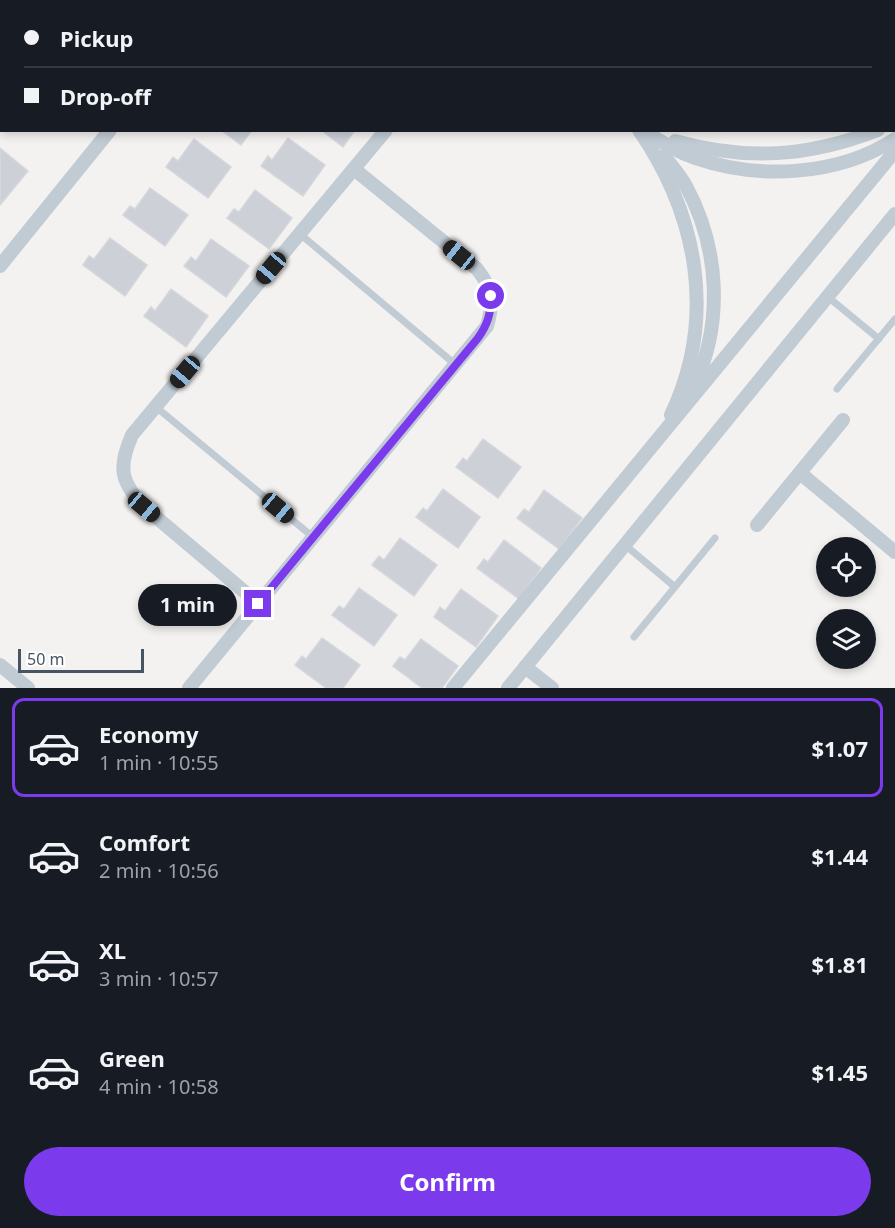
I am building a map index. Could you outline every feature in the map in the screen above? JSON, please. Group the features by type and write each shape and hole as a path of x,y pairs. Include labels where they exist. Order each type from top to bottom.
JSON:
{"street":[{"path":"0,266 108,132"},
{"path":"258,604 144,507 130,492 123,473 124,453 132,435 384,132"},
{"path":"643,132 665,172 682,212 691,243 695,276 696,308 689,362 676,403 662,432"},
{"path":"644,132 663,153 685,185 701,219 711,256 715,294 712,332 702,369 686,403"},
{"path":"645,132 664,144 695,158 727,167 761,171 794,171 827,166 859,156 895,139"},
{"path":"648,132 705,149 741,154 778,155 814,150 873,132"},
{"path":"453,688 895,151"},
{"path":"189,688 487,326 491,311 491,296 486,281 477,269 354,169"},
{"path":"508,688 895,214"},
{"path":"758,525 843,420"},
{"path":"800,473 895,552"},
{"path":"0,665 28,688"},
{"path":"525,667 552,688"}],"lane":[{"path":"300,234 456,365"},
{"path":"828,297 879,339"},
{"path":"837,389 895,319"},
{"path":"156,407 313,538"},
{"path":"634,637 715,538"},
{"path":"625,545 675,587"}],"building":[{"path":"224,132 251,132 241,145"},
{"path":"324,132 354,132 343,147"},
{"path":"288,138 325,165 303,196 261,166 268,156 272,160"},
{"path":"194,139 231,167 208,198 166,167 173,157 178,161"},
{"path":"0,148 28,171 0,205"},
{"path":"150,188 188,215 165,246 123,215 130,206 135,209"},
{"path":"255,190 292,218 269,249 227,218 234,209 239,212"},
{"path":"110,238 147,265 125,296 83,265 89,256 94,259"},
{"path":"211,239 249,266 226,297 184,266 191,257 196,261"},
{"path":"171,289 208,316 186,347 144,316 151,307 155,311"},
{"path":"483,439 521,467 498,498 456,467 463,458 467,461"},
{"path":"443,489 480,517 458,548 416,517 423,508 427,511"},
{"path":"544,490 582,518 559,549 517,518 524,509 529,512"},
{"path":"400,538 437,565 414,596 372,565 379,556 384,560"},
{"path":"504,540 541,568 519,599 477,568 484,559 488,562"},
{"path":"359,588 397,615 374,646 332,615 339,606 344,609"},
{"path":"461,589 498,616 476,647 434,617 440,607 445,611"},
{"path":"322,638 360,665 343,688 326,688 295,665 302,656 306,659"},
{"path":"421,639 458,666 442,688 422,688 393,666 400,657 405,660"}],"route":[{"path":"258,604 478,338 487,326 491,311 491,296"}]}
